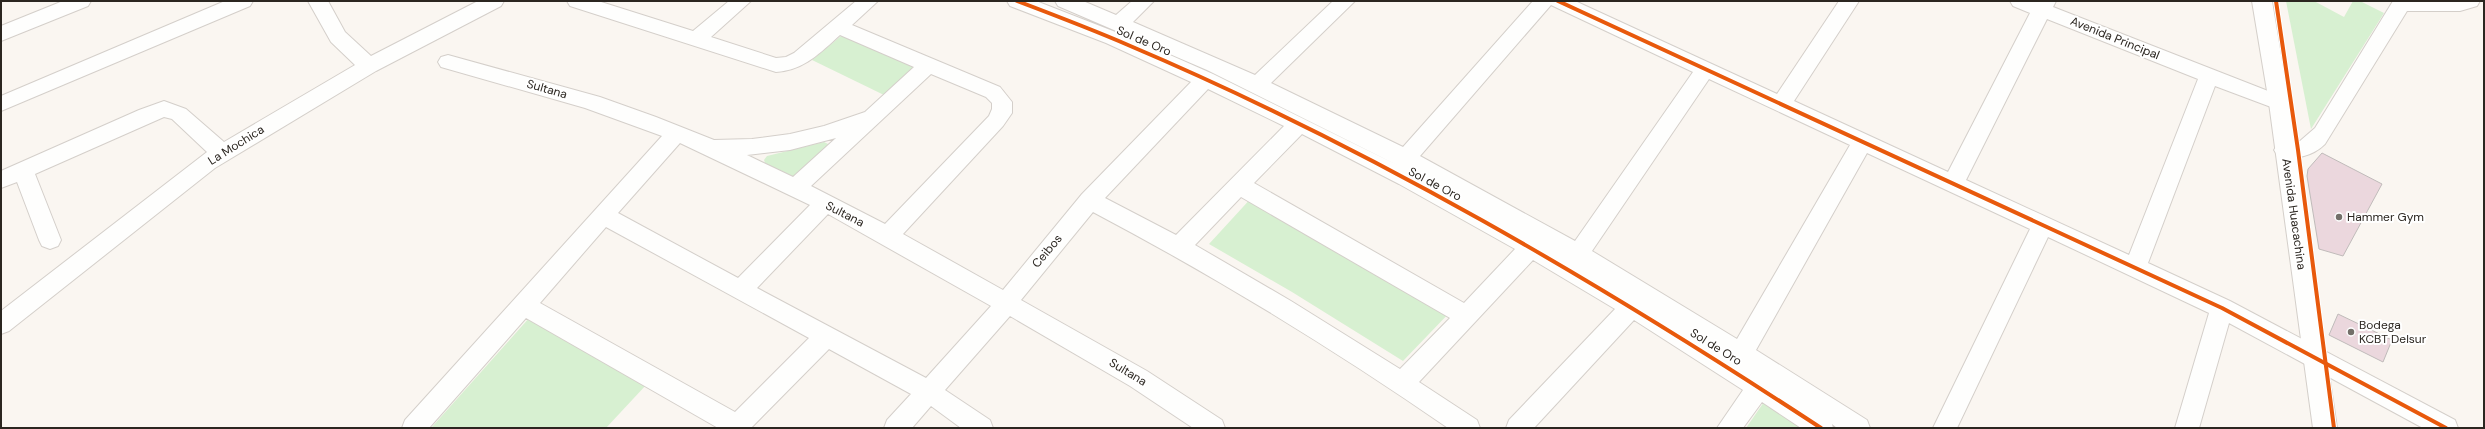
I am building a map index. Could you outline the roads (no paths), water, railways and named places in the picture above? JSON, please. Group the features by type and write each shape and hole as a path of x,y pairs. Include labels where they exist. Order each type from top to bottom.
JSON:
{"street":[{"path":"1,34 81,1"},
{"path":"1,104 243,1"},
{"name":"La Mochica","path":"1,324 207,162 369,66 494,1"},
{"path":"577,1 608,5 696,38 776,65 789,64 801,58 868,1"},
{"path":"696,38 741,1"},
{"name":"Sol de Oro","path":"1017,1 1130,46 1206,79 1299,124 1530,248 1632,306 1821,428"},
{"path":"1065,1 1119,23 1257,85 1405,159 1578,254 1858,428"},
{"path":"1119,23 1144,1"},
{"path":"1257,85 1345,1"},
{"path":"1405,159 1544,1"},
{"path":"1558,1 2222,308 2446,428"},
{"path":"1780,104 1849,1"},
{"name":"Avenida Principal","path":"2020,1 2044,5 2209,76 2279,103"},
{"name":"Avenida Huacachina","path":"2262,1 2279,103 2324,428"},
{"path":"2285,150 2298,150 2313,146 2327,127 2398,3 2460,4 2470,1"},
{"path":"322,2 338,37 369,66"},
{"path":"1953,184 2044,5"},
{"path":"838,27 993,92 1001,98 1004,106 1002,113 996,120 889,235"},
{"name":"Sultana","path":"448,62 604,106 678,133 795,188 889,235 1124,369 1213,428"},
{"path":"795,188 928,65"},
{"path":"1578,254 1705,69"},
{"path":"2135,267 2209,76"},
{"name":"Ceibos","path":"896,428 1006,303 1090,200 1206,79"},
{"path":"1,180 146,115 164,109 179,114 222,153"},
{"path":"708,148 756,147 797,141 842,128 876,114"},
{"path":"1180,246 1299,124"},
{"path":"414,428 678,133"},
{"path":"1741,354 1863,142"},
{"path":"23,170 50,240"},
{"path":"1239,185 1465,315"},
{"path":"1090,200 1180,246 1403,383 1468,428"},
{"path":"741,290 825,203"},
{"path":"604,216 929,392 981,428"},
{"path":"1945,428 2043,225"},
{"path":"1403,383 1465,315 1530,248"},
{"path":"524,305 736,427 827,336"},
{"path":"1518,428 1632,306"},
{"path":"2187,428 2222,308"},
{"path":"1729,428 1759,387"}],"place":[{"name":"Hammer Gym","path":"2339,217"},
{"name":"Bodega KCBT Delsur","path":"2351,332"}]}
